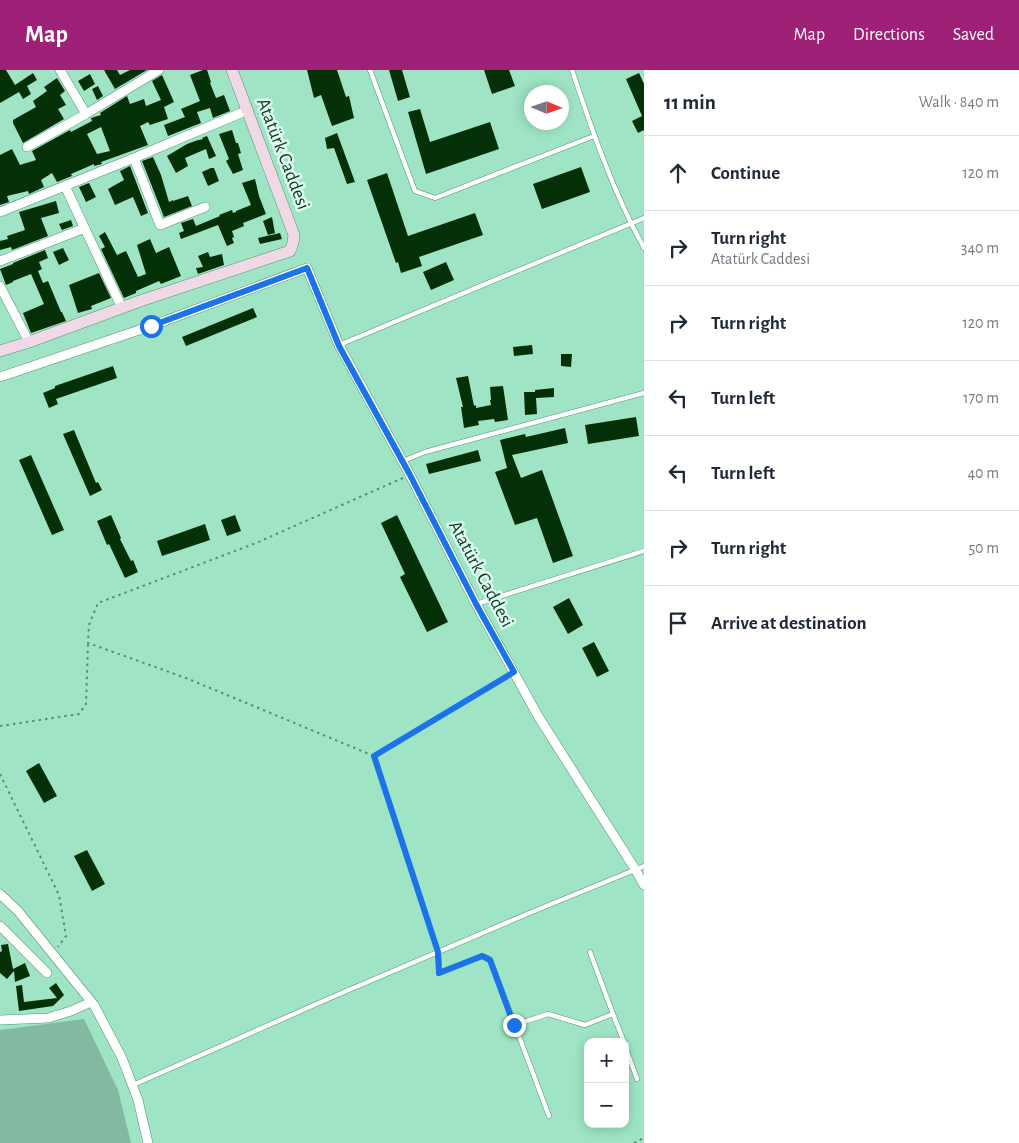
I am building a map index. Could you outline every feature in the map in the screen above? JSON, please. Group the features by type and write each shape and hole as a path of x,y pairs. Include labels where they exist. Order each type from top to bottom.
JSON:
{"street":[{"path":"60,70 86,114"},
{"path":"27,147 159,70"},
{"name":"Atatürk Caddesi","path":"122,308 290,251 294,235 232,70"},
{"path":"0,212 248,110"},
{"path":"134,158 160,225 205,207"},
{"path":"0,351 122,308 65,186"},
{"path":"0,261 85,228"},
{"name":"Atatürk Caddesi","path":"0,378 151,326 307,268 339,346 410,475 476,604 538,716 640,868 644,885"},
{"path":"0,286 29,342"},
{"path":"0,894 18,911 91,1002 122,1058 138,1100 148,1143"},
{"path":"0,926 47,973"},
{"path":"0,1020 48,1018 91,1002"}],"lane":[{"path":"370,70 415,191 435,198 594,136"},
{"path":"572,70 594,136 630,224 644,248"},
{"path":"339,346 644,218"},
{"path":"402,462 425,452 644,393"},
{"path":"476,604 644,551"},
{"path":"133,1086 438,952 640,868"},
{"path":"438,952 439,973 482,956 490,960 549,1116"},
{"path":"590,952 622,1038"},
{"path":"514,1025 548,1014 585,1025 613,1014"},
{"path":"629,1057 637,1079"}],"path":[{"path":"0,726 79,714 86,704 89,625 98,603 256,543 410,475"},
{"path":"88,643 186,678 374,756 438,952"},
{"path":"374,756 514,672"},
{"path":"0,774 59,895 66,936 53,954"},
{"path":"634,1143 644,1138"}],"green space":[{"path":"84,1019 118,1090 131,1143 0,1143 0,1030"}],"building":[{"path":"0,70 6,70 15,85 33,73 37,80 27,86 31,94 23,99 19,92 0,103"},
{"path":"104,70 117,70 120,75 130,70 147,70 115,89"},
{"path":"207,70 216,98 224,95 230,111 213,118 210,108 197,112 201,123 168,136 164,125 185,117 181,109 200,101 190,75"},
{"path":"307,70 337,70 346,97 349,96 354,118 332,126 321,95 314,98"},
{"path":"389,70 402,70 410,97 398,101"},
{"path":"484,70 509,70 515,86 492,94"},
{"path":"639,73 644,84 644,130 638,133 632,121 642,116 626,79"},
{"path":"90,74 95,84 84,91 78,81"},
{"path":"162,75 174,102 164,107 168,119 150,125 148,122 140,126 148,145 101,162 102,164 94,166 94,164 57,182 52,173 41,180 44,187 29,194 28,191 7,196 9,202 0,205 0,155 12,149 20,165 36,160 32,151 70,130 71,132 92,121 91,118 101,115 100,113 127,96 130,104 144,99 146,106 161,100 152,81","holes":["101,127 110,151 97,154 87,134"]},
{"path":"57,78 65,91 60,95 66,105 58,109 64,119 23,143 13,120 36,107 33,101 47,91 44,87"},
{"path":"98,86 103,96 97,100 92,89"},
{"path":"420,109 430,142 490,122 499,149 426,174 408,112"},
{"path":"232,130 241,153 238,154 243,170 233,174 226,161 229,159 219,134"},
{"path":"337,133 355,182 347,184 334,148 327,149 325,138"},
{"path":"207,136 216,156 209,159 206,149 185,158 188,166 176,173 167,156 187,144"},
{"path":"153,157 161,175 169,202 188,196 192,206 164,217 142,161"},
{"path":"130,166 148,213 141,216 133,197 115,205 108,189 124,180 120,171"},
{"path":"581,167 590,192 542,209 533,184"},
{"path":"214,168 219,181 208,186 202,172"},
{"path":"387,173 408,236 475,213 483,235 419,257 422,266 401,273 367,180"},
{"path":"255,179 266,214 243,223 244,226 232,231 234,243 227,246 218,225 181,239 179,233 184,231 181,223 193,219 196,226 232,210 233,213 251,205 242,183"},
{"path":"89,183 96,197 86,202 79,187"},
{"path":"56,201 59,213 41,218 48,236 12,250 11,247 0,250 0,241 8,239 7,236 25,230 19,212"},
{"path":"272,217 275,233 268,235 263,221"},
{"path":"71,220 73,226 62,230 59,224"},
{"path":"105,232 117,255 126,251 138,277 146,274 137,245 150,239 156,253 169,247 181,276 161,284 159,281 124,298 101,249 105,247 99,236"},
{"path":"280,233 282,239 260,244 258,238"},
{"path":"63,248 69,260 59,265 53,252"},
{"path":"45,250 48,258 39,262 42,269 38,271 43,283 48,281 66,321 31,333 23,313 44,304 31,274 6,285 0,269"},
{"path":"208,252 210,257 222,254 224,265 198,274 196,268 203,267 198,256"},
{"path":"446,262 454,280 431,290 423,272"},
{"path":"99,273 111,298 91,306 92,309 78,313 69,285"},
{"path":"253,308 257,317 186,346 182,337"},
{"path":"532,345 533,354 514,356 513,347"},
{"path":"561,354 572,354 571,367 561,366"},
{"path":"113,366 117,378 56,399 58,404 49,408 43,393 55,388 55,386"},
{"path":"468,376 476,408 491,405 490,387 503,386 508,420 495,422 494,419 478,421 479,425 464,428 461,407 463,407 456,378"},
{"path":"554,388 554,397 536,398 537,414 525,415 524,392"},
{"path":"636,417 639,436 588,444 585,425"},
{"path":"565,428 568,443 512,455 521,478 542,470 573,556 553,563 537,518 515,525 495,472 507,468 500,440 525,434 526,437"},
{"path":"74,430 96,483 98,482 102,490 90,496 63,434"},
{"path":"478,450 481,461 429,474 426,464"},
{"path":"31,455 64,530 52,535 19,460"},
{"path":"111,515 120,539 138,572 125,578 109,544 107,545 97,521"},
{"path":"235,515 241,531 227,536 221,520"},
{"path":"397,515 448,622 427,632 400,577 405,574 381,523"},
{"path":"205,524 210,540 162,556 157,541"},
{"path":"569,598 583,625 568,634 553,607"},
{"path":"594,642 609,671 597,677 582,648"},
{"path":"39,763 57,796 44,803 26,771"},
{"path":"87,850 105,884 92,891 74,856"},
{"path":"8,944 13,969 25,963 30,976 15,982 14,971 7,979 0,973 1,945"},
{"path":"56,983 64,995 53,1006 19,1011 16,986 22,985 24,1002 57,998 49,988"}],"route":[{"path":"151,326 307,268 339,346 410,475 476,604 514,672 374,756 438,952 439,973 482,956 490,960 514,1025"}]}
